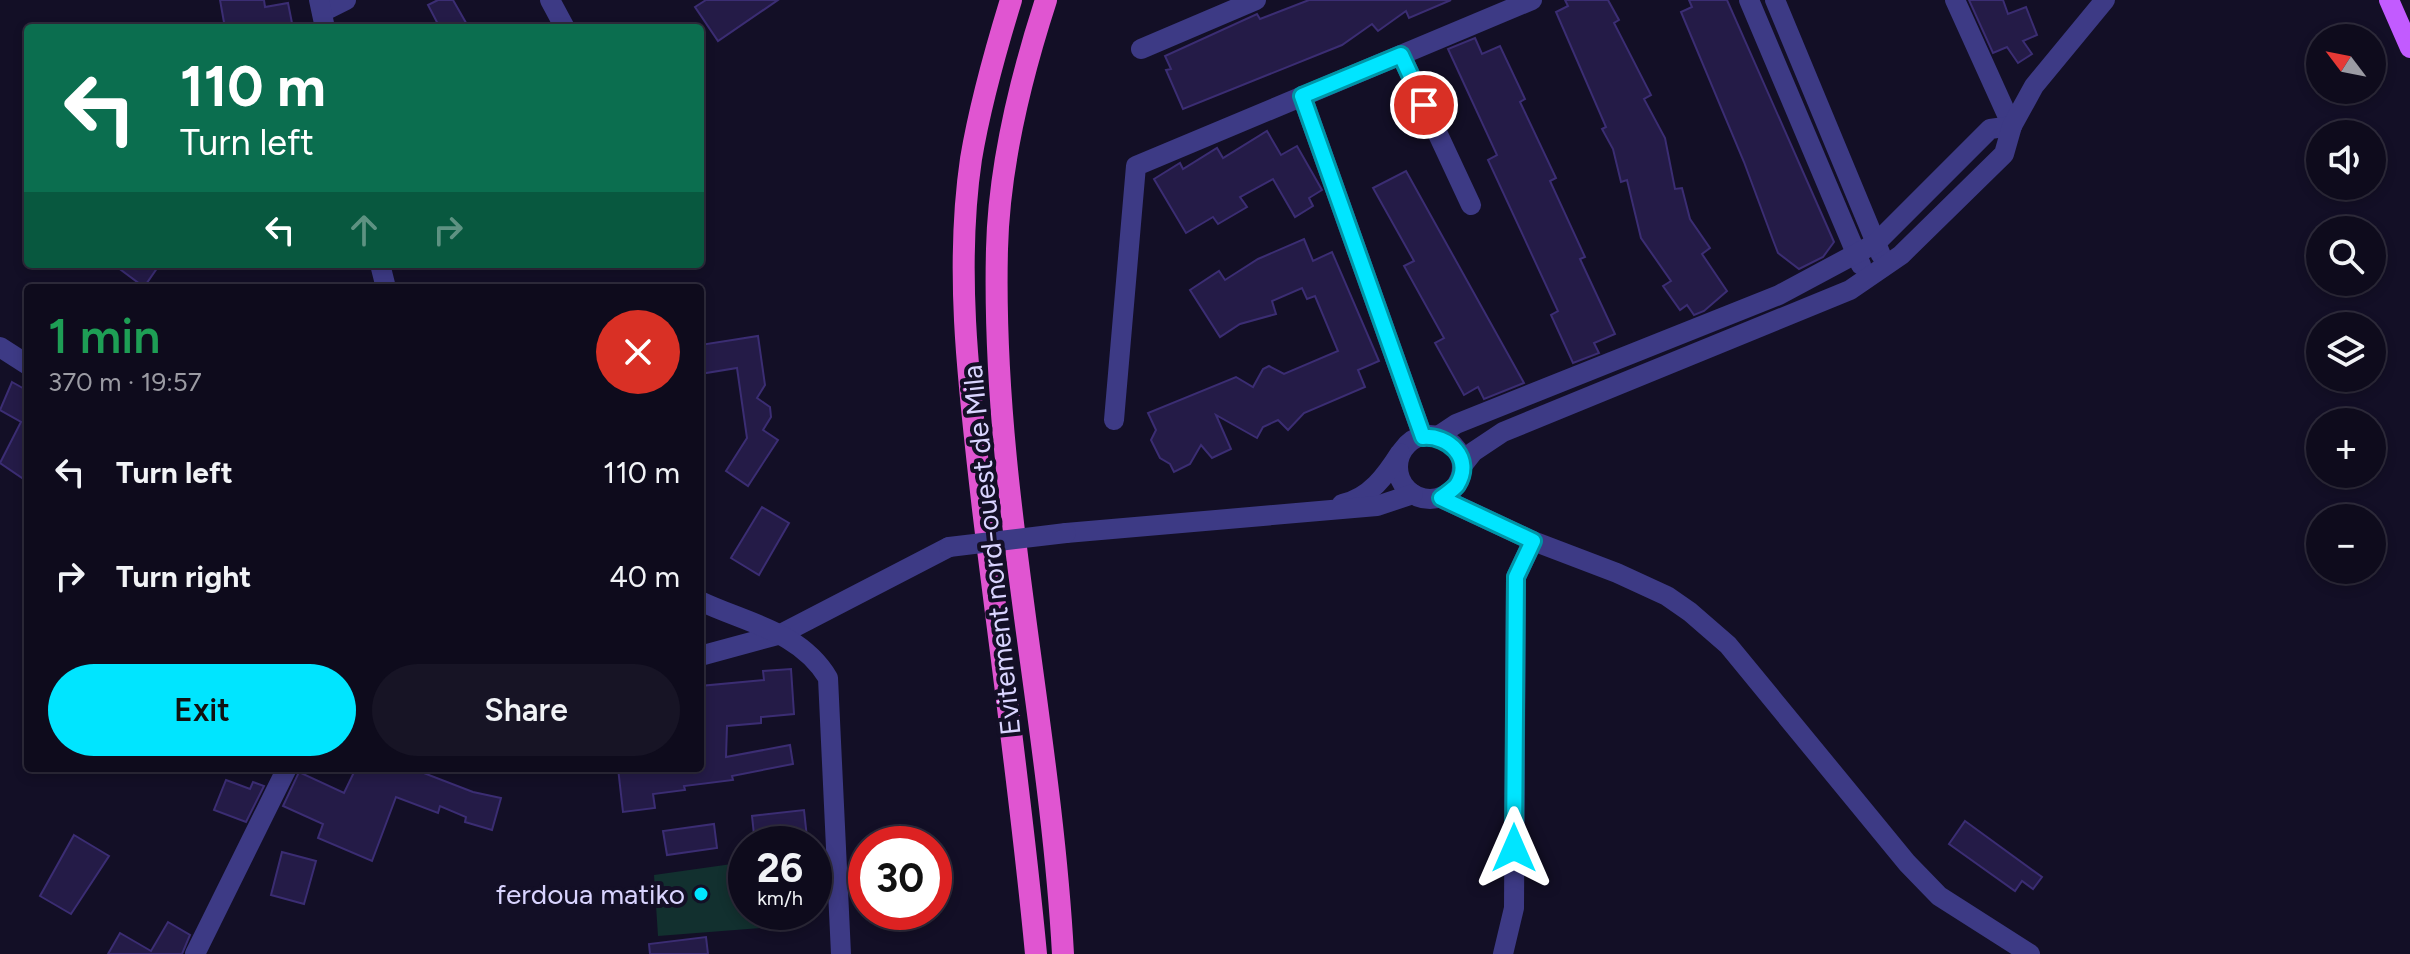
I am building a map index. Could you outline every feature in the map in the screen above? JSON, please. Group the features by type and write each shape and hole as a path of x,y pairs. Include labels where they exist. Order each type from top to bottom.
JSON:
{"highway":[{"path":"1011,0 992,62 971,159 965,287 976,451 1024,825 1036,954"},
{"name":"Evitement nord-ouest de Mila","path":"1046,0 1028,57 1004,169 997,263 1001,415 1059,871 1063,954"}],"main road":[{"path":"2389,0 2410,48"}],"street":[{"path":"322,13 346,0"},
{"path":"550,0 563,24"},
{"path":"1141,49 1256,0"},
{"path":"1114,420 1136,166 1401,55 1510,4 1532,0"},
{"path":"1749,0 1866,280"},
{"path":"1775,0 1886,266"},
{"path":"1955,0 2012,126"},
{"path":"1441,498 1457,485 1462,466 1473,452 1503,432 1850,290 1901,255 2004,154 2012,126 2034,86 2105,0"},
{"path":"1401,55 1471,205"},
{"path":"1302,96 1431,436 1455,447 1462,466"},
{"path":"1312,510 1352,502 1380,483 1402,450 1456,424 1779,295 1856,254 1876,243 1990,129 2012,126"},
{"path":"0,347 24,362"},
{"path":"1402,450 1397,469 1404,488 1421,499 1441,498 1533,541 1667,596 1690,612 1728,645 1907,863 1939,896 2030,954"},
{"path":"704,655 781,634 949,547 1066,533 1377,506 1413,494"},
{"path":"1503,954 1514,908 1516,577 1533,541"},
{"path":"704,603 781,634 807,651 828,678 841,954"},
{"path":"195,954 285,772"}],"green space":[{"name":"ferdoua matiko","path":"728,865 728,930 735,930 658,936 654,875"}],"building":[{"path":"220,0 264,0 265,7 288,3 292,24 224,24"},
{"path":"438,0 453,0 467,24 438,24 428,5"},
{"path":"706,0 778,0 718,41 695,7"},
{"path":"1309,0 1451,0 1409,18 1406,11 1378,31 1372,24 1342,45 1183,109 1166,70 1171,69 1165,56 1257,14 1260,19"},
{"path":"1565,0 1608,0 1619,20 1614,23 1651,95 1644,99 1665,138 1675,189 1682,188 1690,219 1710,248 1702,254 1727,291 1704,311 1694,315 1687,305 1680,310 1663,286 1671,281 1641,238 1627,180 1621,182 1613,149 1602,129 1606,127 1556,12 1568,6"},
{"path":"1689,0 1727,0 1834,242 1823,257 1799,269 1778,253 1744,162 1681,12 1692,7"},
{"path":"1969,0 2003,0 2008,14 2026,7 2037,35 2023,41 2032,54 2018,63 2007,47 1993,53"},
{"path":"1475,38 1482,54 1500,46 1525,99 1520,102 1556,178 1550,181 1585,257 1580,259 1615,334 1594,343 1599,353 1573,363 1551,315 1558,311 1488,160 1497,155 1448,49"},
{"path":"1267,131 1281,155 1297,146 1322,190 1309,198 1313,206 1295,217 1273,179 1240,197 1247,207 1218,224 1213,217 1186,233 1154,179 1180,163 1183,169 1217,148 1223,158"},
{"path":"1406,171 1524,383 1484,399 1478,387 1464,395 1435,343 1444,338 1404,266 1414,261 1373,188"},
{"path":"1304,239 1313,261 1332,252 1379,361 1358,370 1365,387 1304,413 1288,430 1278,420 1263,427 1257,438 1216,415 1231,449 1212,458 1201,445 1190,464 1174,472 1170,464 1160,458 1151,440 1156,430 1148,413 1236,377 1253,387 1263,369 1269,366 1284,374 1338,351 1315,296 1307,299 1302,288 1272,301 1276,314 1240,324 1220,337 1190,290 1219,271 1225,280 1258,259"},
{"path":"118,268 157,268 146,284 140,284"},
{"path":"758,336 765,385 757,398 770,407 771,417 763,430 778,440 748,486 726,471 747,438 737,368 704,373 704,344"},
{"path":"12,382 24,389 24,479 0,463 21,422 0,410"},
{"path":"762,507 789,523 759,575 731,558"},
{"path":"791,669 794,714 761,717 761,723 727,726 726,757 790,745 793,764 732,776 733,780 684,786 685,790 653,794 655,808 623,812 618,772 704,772 704,686 764,680 763,671"},
{"path":"299,772 344,793 354,772 421,772 473,792 501,798 492,830 465,822 466,817 440,806 438,813 396,797 372,861 318,838 323,824 283,806"},
{"path":"226,780 250,789 253,782 264,786 246,822 214,810"},
{"path":"804,810 806,826 753,826 752,816"},
{"path":"1965,821 2042,877 2033,889 2022,881 2015,891 1949,844"},
{"path":"714,824 717,848 667,855 663,831"},
{"path":"74,835 109,856 71,914 40,896"},
{"path":"282,852 316,861 304,904 271,895"},
{"path":"168,922 190,935 182,954 108,954 120,933 151,951"},
{"path":"706,937 708,954 650,954 649,944"}],"place":[{"name":"ferdoua matiko","path":"701,894"}],"route":[{"path":"1424,105 1401,55 1302,96 1340,210 1420,421 1423,437 1438,436 1455,447 1462,466 1457,485 1441,498 1533,541 1516,577 1514,848"}]}
